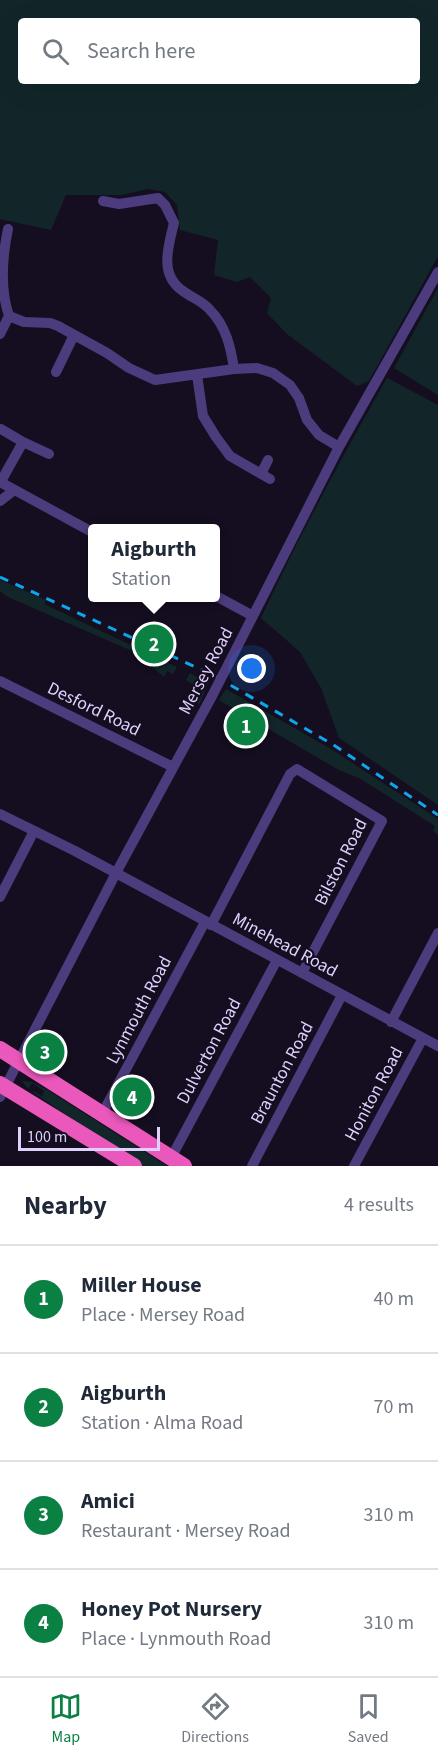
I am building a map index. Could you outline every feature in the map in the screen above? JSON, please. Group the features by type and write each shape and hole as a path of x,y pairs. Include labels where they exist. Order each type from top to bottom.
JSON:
{"highway":[{"path":"0,1049 178,1162"},
{"path":"2,1089 134,1166"}],"street":[{"path":"104,201 119,204 158,198 165,205 174,223 166,255 169,275 183,291 210,310 223,329 231,348 234,369"},
{"path":"4,236 2,301 9,316 24,322 50,323 129,368 155,380 234,369 257,368 273,373 290,385 299,398 307,420 319,435 339,447"},
{"name":"Mersey Road","path":"2,1089 19,1062 116,873 212,696 339,447 438,272"},
{"path":"0,334 9,316"},
{"path":"56,372 74,335"},
{"path":"197,375 203,416 230,456 266,477 268,460"},
{"path":"1,429 49,454"},
{"path":"23,442 0,483 88,529"},
{"path":"0,501 13,491"},
{"path":"220,598 253,616"},
{"name":"Desford Road","path":"0,681 173,767"},
{"name":"Lynmouth Road","path":"102,1114 290,774 297,769"},
{"name":"Bilston Road","path":"297,769 382,821 302,973"},
{"name":"Minehead Road","path":"0,814 116,873 438,1046"},
{"path":"0,897 34,831"},
{"path":"391,1022 438,935"},
{"name":"Dulverton Road","path":"178,1162 277,960"},
{"name":"Braunton Road","path":"252,1166 342,995"},
{"name":"Honiton Road","path":"354,1166 423,1038"}],"green space":[{"path":"0,0 438,0 438,256 369,381 357,386 287,334 267,313 271,298 250,277 237,282 214,275 218,240 180,230 177,205 165,192 148,189 122,195 66,195 51,230 0,219"},
{"path":"438,288 438,395 394,368"},
{"path":"387,378 438,405 438,805 339,738 321,688 300,652 261,618 321,497"},
{"path":"0,580 46,600 44,604 177,667 173,674 167,671 164,677 152,667 155,661 8,597 0,591"},
{"path":"190,673 208,683 199,705 194,698 198,688 186,680"},
{"path":"226,689 331,749 438,819 438,835 433,831 435,826 359,778 339,770 219,700"},
{"path":"22,1081 32,1082 46,1089 167,1166 140,1166 33,1092 42,1096 44,1091 32,1083 28,1089"}],"railway":[{"path":"0,577 213,675 332,744 438,815"}],"place":[{"name":"Aigburth","path":"154,644"},
{"name":"Miller House","path":"246,726"},
{"name":"Amici","path":"45,1052"},
{"name":"Honey Pot Nursery","path":"132,1097"}]}
